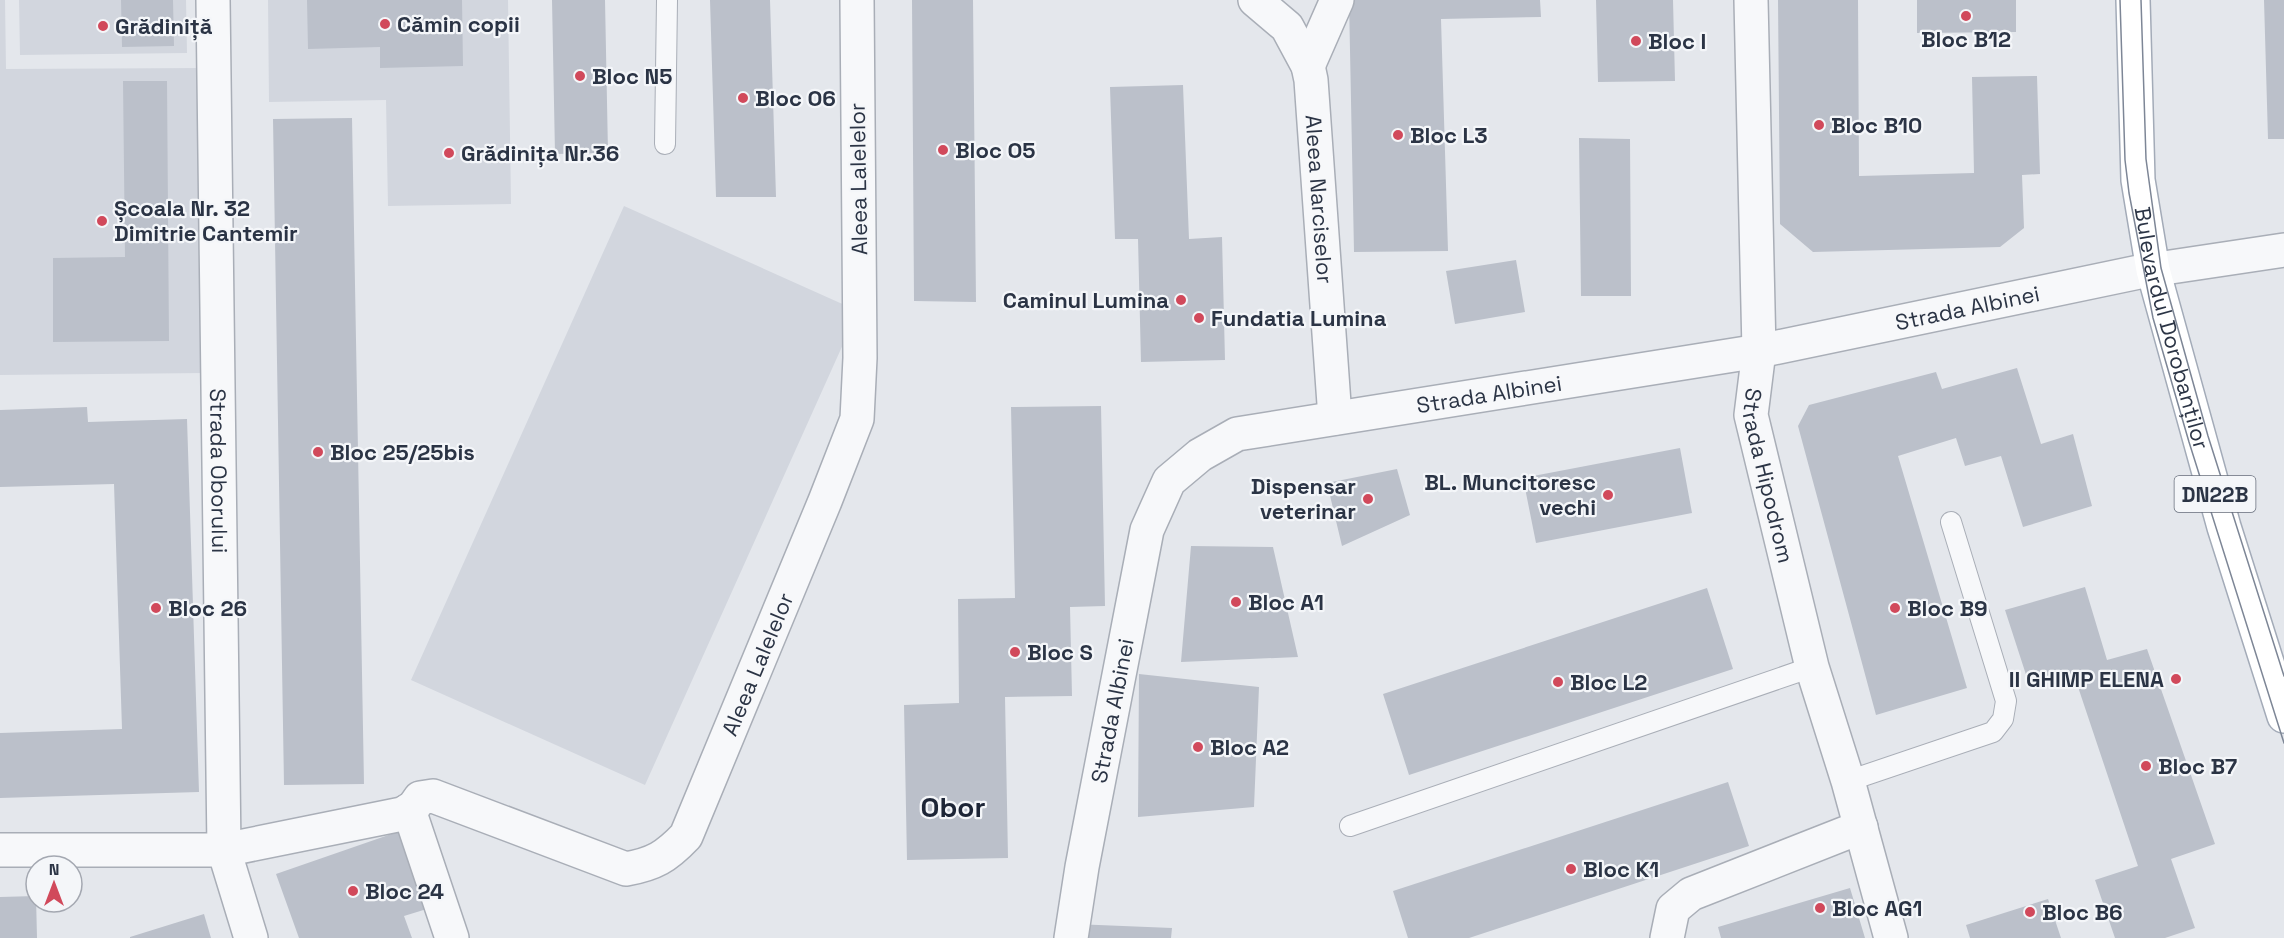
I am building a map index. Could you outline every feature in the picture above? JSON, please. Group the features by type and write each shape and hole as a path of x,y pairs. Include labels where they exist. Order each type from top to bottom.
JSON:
{"main road":[{"name":"Bulevardul Dorobanților","path":"2133,0 2138,180 2153,270 2224,527 2284,716"}],"street":[{"name":"Strada Oborului","path":"213,0 225,849 252,938"},
{"name":"Aleea Lalelelor","path":"0,849 225,849 402,814 413,808 420,798 433,796 626,869 650,865 670,853 686,836 825,501 856,419 860,358 857,0"},
{"name":"Aleea Narciselor","path":"1255,0 1287,27 1308,66 1314,100 1335,418"},
{"path":"1308,66 1336,0"},
{"name":"Strada Hipodrom","path":"1751,0 1759,351 1751,415 1812,667 1862,827 1891,938"},
{"name":"Strada Albinei","path":"1071,938 1082,867 1147,530 1169,481 1200,455 1237,434 1759,351 2153,270 2284,250"},
{"path":"409,810 452,938"},
{"path":"1667,938 1672,909 1691,894 1862,827"}],"lane":[{"path":"665,144 667,0"},
{"path":"1848,781 1993,732 2003,719 2006,701 1951,522"},
{"path":"1350,826 1812,667"}],"shaded area":[{"name":"Școala Nr. 32 Dimitrie Cantemir","path":"0,0 5,0 6,69 203,68 205,373 0,375"},
{"name":"Grădiniță","path":"19,0 186,0 187,53 20,55"},
{"name":"Grădinița Nr.36","path":"268,0 508,0 511,204 388,206 386,100 269,102"},
{"path":"624,206 858,311 645,785 411,680"}],"building":[{"path":"121,0 173,0 174,46 122,47"},
{"name":"Cămin copii","path":"307,0 462,0 463,66 380,68 380,47 308,49"},
{"name":"Bloc N5","path":"552,0 605,0 608,153 555,154"},
{"name":"Bloc O6","path":"710,0 770,0 776,197 716,197"},
{"name":"Bloc O5","path":"912,0 973,0 976,302 914,301"},
{"name":"Bloc L3","path":"1349,0 1540,0 1541,17 1441,19 1448,251 1354,252"},
{"name":"Bloc I","path":"1596,0 1673,0 1675,81 1598,82"},
{"name":"Bloc B10","path":"1778,0 1858,0 1859,176 1974,173 1972,77 2037,76 2040,174 2022,175 2024,228 2000,247 1813,252 1780,224"},
{"name":"Bloc B12","path":"1917,0 2016,0 2016,32 1917,33"},
{"path":"2264,0 2284,0 2284,139 2268,139"},
{"path":"123,81 167,81 169,341 53,342 53,258 125,257"},
{"path":"1183,85 1189,239 1222,237 1225,360 1141,362 1138,239 1115,239 1110,87"},
{"name":"Bloc 25/25bis","path":"352,118 364,784 284,785 273,119"},
{"path":"1579,138 1630,139 1631,296 1581,296"},
{"path":"1516,260 1525,312 1455,324 1446,271"},
{"name":"Bloc B9","path":"2017,368 2041,444 2073,434 2092,506 2023,527 2001,456 1965,466 1956,438 1898,456 1967,688 1876,715 1798,426 1809,405 1936,372 1942,389"},
{"name":"Bloc S","path":"1101,406 1105,606 1070,607 1072,696 1005,697 1008,858 907,860 904,705 959,703 958,599 1015,598 1011,407"},
{"name":"Bloc 26","path":"87,407 88,422 187,419 199,792 0,798 0,733 122,729 114,484 0,487 0,410"},
{"name":"BL. Muncitoresc vechi","path":"1680,448 1692,513 1536,543 1523,478"},
{"name":"Dispensar veterinar","path":"1397,469 1410,515 1342,546 1327,483"},
{"name":"Bloc A1","path":"1191,546 1273,547 1298,657 1181,662"},
{"name":"Bloc B7","path":"2085,587 2107,660 2147,649 2215,844 2171,859 2195,928 2165,938 2115,938 2095,880 2138,866 2074,675 2030,687 2005,610"},
{"name":"Bloc L2","path":"1707,588 1733,669 1409,775 1383,694"},
{"name":"Bloc A2","path":"1139,674 1259,687 1254,807 1138,817"},
{"name":"Bloc K1","path":"1728,782 1749,846 1469,938 1408,938 1393,891"},
{"name":"Bloc 24","path":"403,830 430,908 404,916 412,938 299,938 276,874"},
{"name":"Bloc AG1","path":"1850,888 1865,938 1721,938 1718,927"},
{"path":"24,896 24,914 36,914 37,938 0,938 0,897"},
{"name":"Bloc B6","path":"2048,899 2061,938 1970,938 1966,925"},
{"path":"204,914 211,938 130,938 130,937"},
{"path":"1074,924 1172,928 1171,938 1075,938"}],"tram line":[{"path":"2120,0 2125,160 2129,193 2153,318 2189,442 2284,743"},
{"path":"2141,0 2146,159 2161,268 2208,436 2284,676"}],"place":[{"name":"Bloc B12","path":"1966,16"},
{"name":"Cămin copii","path":"385,24"},
{"name":"Grădiniță","path":"103,26"},
{"name":"Bloc I","path":"1636,41"},
{"name":"Bloc N5","path":"580,76"},
{"name":"Bloc O6","path":"743,98"},
{"name":"Bloc B10","path":"1819,125"},
{"name":"Bloc L3","path":"1398,135"},
{"name":"Bloc O5","path":"943,150"},
{"name":"Grădinița Nr.36","path":"449,153"},
{"name":"Școala Nr. 32 Dimitrie Cantemir","path":"102,221"},
{"name":"Caminul Lumina","path":"1181,300"},
{"name":"Fundatia Lumina","path":"1199,318"},
{"name":"Bloc 25/25bis","path":"318,452"},
{"name":"BL. Muncitoresc vechi","path":"1608,495"},
{"name":"Dispensar veterinar","path":"1368,499"},
{"name":"Bloc A1","path":"1236,602"},
{"name":"Bloc 26","path":"156,608"},
{"name":"Bloc B9","path":"1895,608"},
{"name":"Bloc S","path":"1015,652"},
{"name":"II GHIMP ELENA","path":"2176,679"},
{"name":"Bloc L2","path":"1558,682"},
{"name":"Bloc A2","path":"1198,747"},
{"name":"Bloc B7","path":"2146,766"},
{"name":"Bloc K1","path":"1571,869"},
{"name":"Bloc 24","path":"353,891"},
{"name":"Bloc AG1","path":"1820,908"},
{"name":"Bloc B6","path":"2030,912"}],"district":[{"name":"Obor","path":"953,807"}]}
